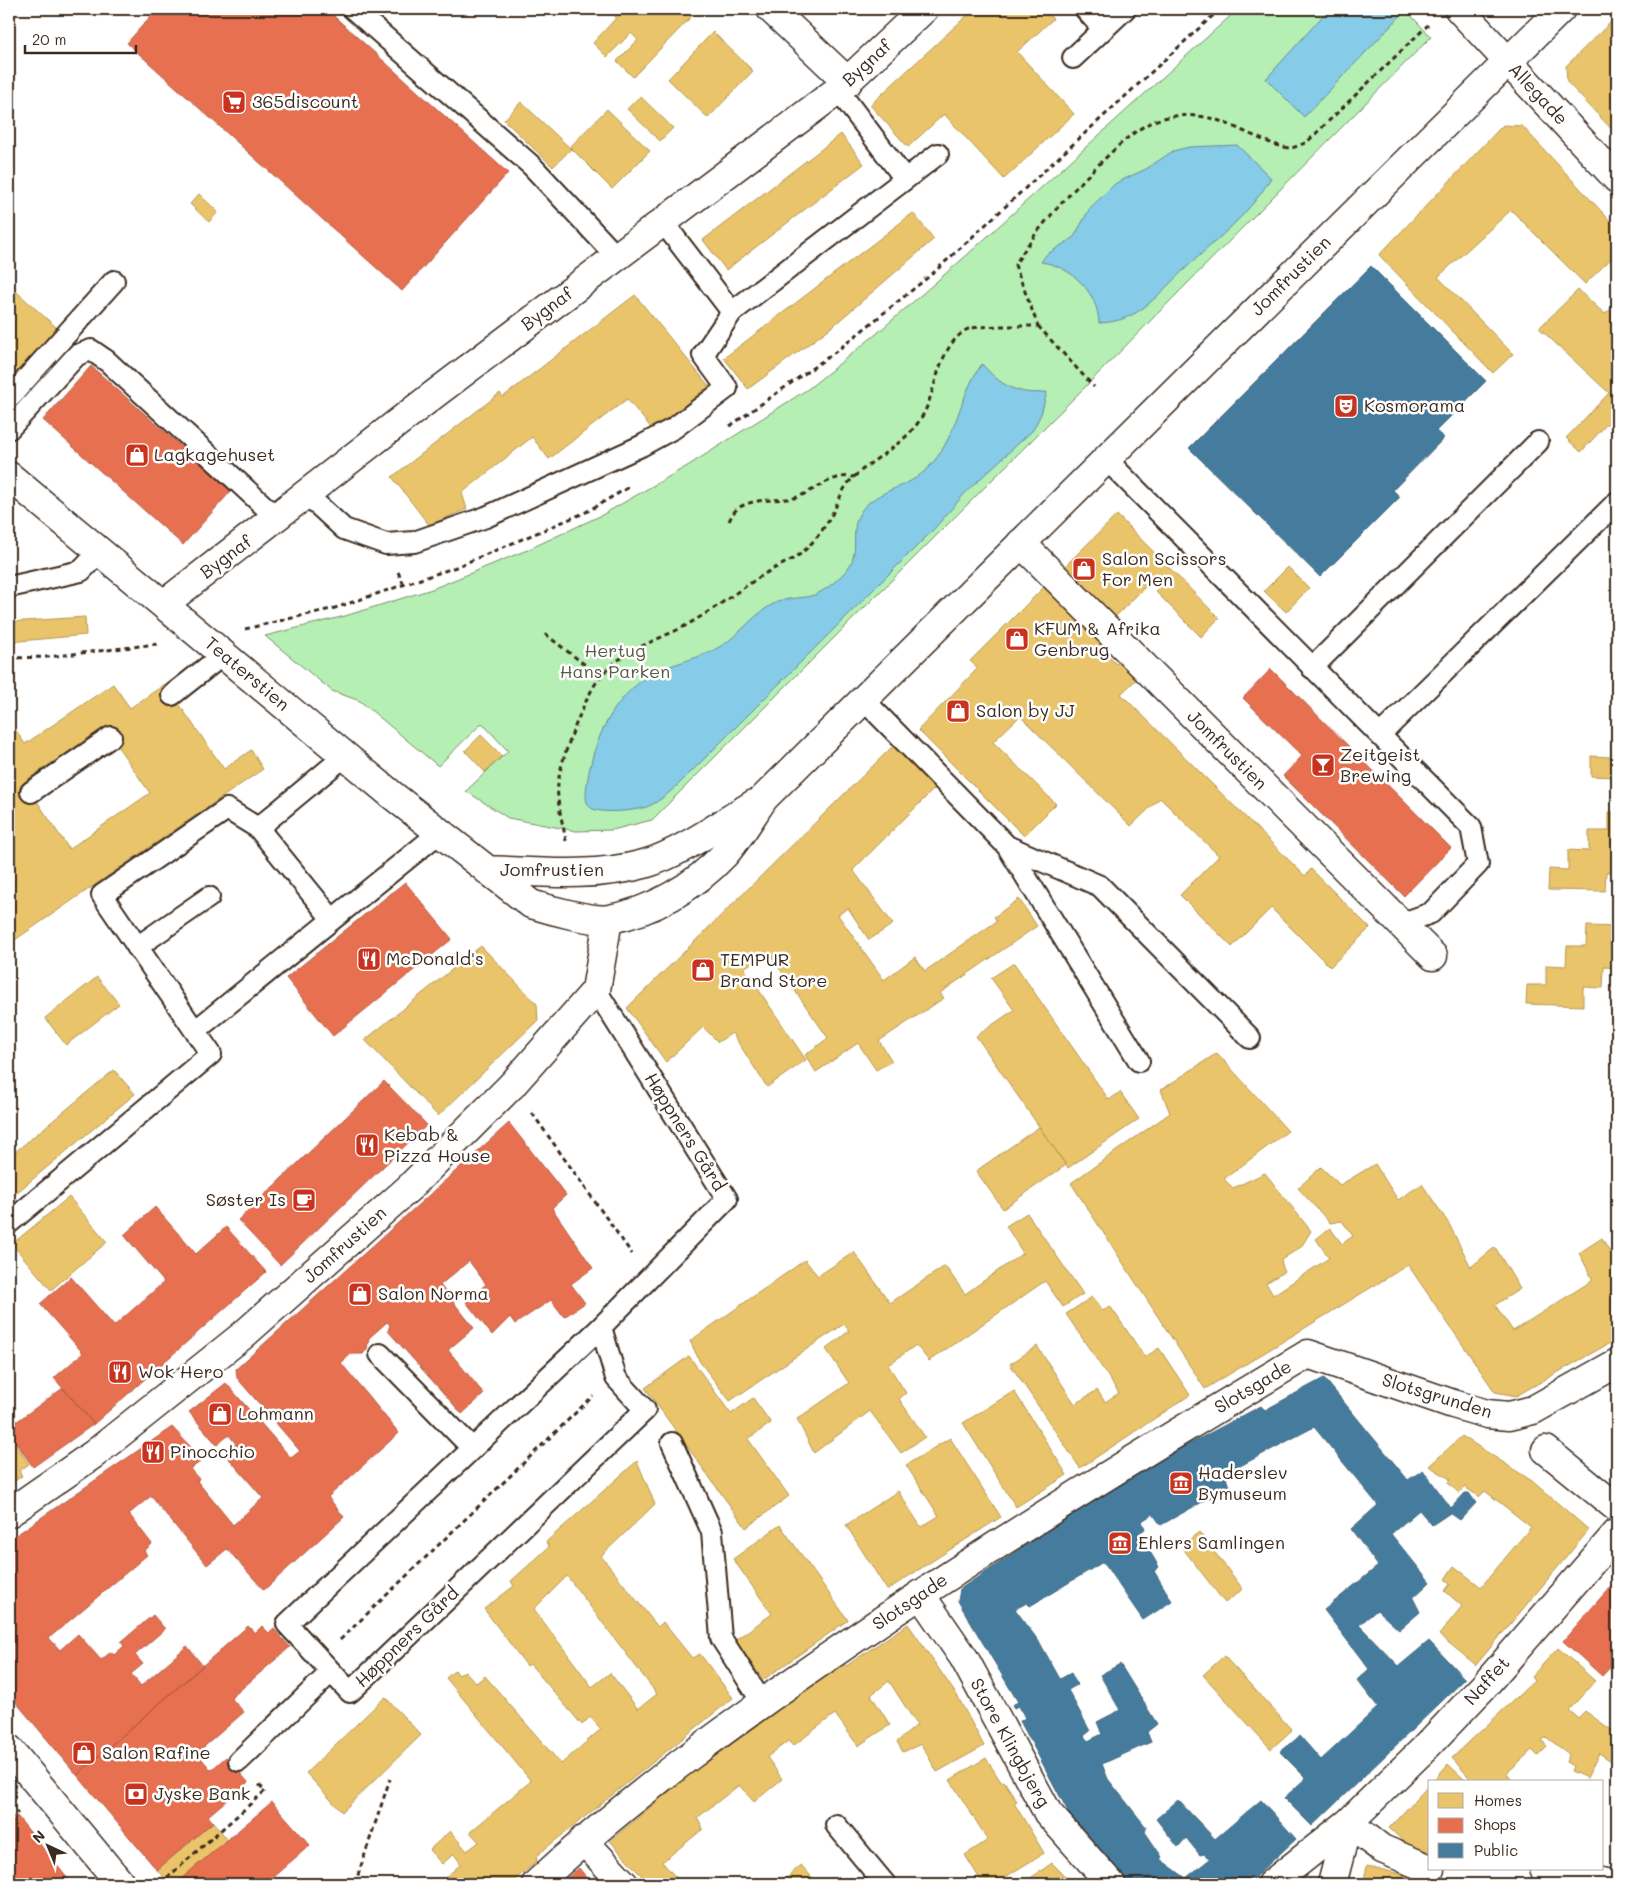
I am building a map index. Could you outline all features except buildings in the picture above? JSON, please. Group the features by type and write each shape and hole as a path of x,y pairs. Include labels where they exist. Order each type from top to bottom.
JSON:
{"street":[{"path":"771,9 843,86"},
{"name":"Bygnaf","path":"164,604 436,393 843,86 924,9"},
{"name":"Allegade","path":"1459,9 1617,179"},
{"name":"Jomfrustien","path":"487,870 531,904 556,912 608,920 655,905 692,883 725,854 764,798 1561,9"},
{"name":"Teaterstien","path":"9,476 438,833 487,870"},
{"name":"Jomfrustien","path":"1021,543 1433,956"},
{"name":"Jomfrustien","path":"487,870 596,872 644,864 693,841 764,798"},
{"path":"596,990 608,920"},
{"name":"Jomfrustien","path":"9,1513 94,1454 242,1336 409,1188 512,1086 596,990"},
{"name":"Slotsgrunden","path":"1308,1354 1453,1404 1487,1414 1509,1416 1533,1410 1617,1363"},
{"name":"Slotsgade","path":"536,1884 583,1840 762,1702 920,1594 1130,1460 1308,1354"},
{"path":"1546,1450 1617,1508"},
{"name":"Naffet","path":"1272,1884 1348,1823 1424,1749 1484,1686 1617,1533"},
{"name":"Store Klingbjerg","path":"920,1594 964,1658 1048,1813 1112,1884"},
{"path":"9,1749 121,1884"},
{"path":"1332,1884 1348,1823 1382,1849 1428,1868"},
{"path":"583,1840 624,1884"},
{"path":"1548,1870 1611,1884"}],"lane":[{"path":"353,9 532,166 616,256"},
{"path":"1085,9 1103,29"},
{"path":"1073,58 1125,9"},
{"path":"843,86 905,179"},
{"path":"307,494 344,529 386,544 414,542 495,513 641,446 674,428 728,388 703,355 732,312 938,154"},
{"path":"663,222 732,312"},
{"path":"9,398 114,280"},
{"path":"9,429 77,355 91,350 107,361 277,518"},
{"path":"1312,668 1538,442"},
{"path":"1106,459 1471,827 1478,864 1431,913 1400,924"},
{"path":"1380,735 1617,502"},
{"path":"9,588 81,571 100,551"},
{"path":"172,695 224,654"},
{"path":"863,699 1007,846 1139,1061"},
{"path":"31,792 111,737"},
{"path":"258,828 346,756"},
{"path":"9,1223 211,1054 102,895 227,809 258,828 332,919"},
{"path":"195,1031 438,833"},
{"path":"1007,846 1100,886 1250,1038"},
{"path":"137,947 209,897"},
{"name":"Høppners Gård","path":"596,990 727,1198 601,1327 287,1624 350,1692 645,1410 615,1374 601,1327"},
{"path":"380,1354 472,1448"},
{"path":"672,1442 712,1532 721,1638 762,1702"},
{"path":"239,1761 325,1666"},
{"path":"836,1825 885,1884"}],"path":[{"path":"1094,387 1038,326 1016,265 1028,242 1051,214 1134,132 1152,122 1180,115 1215,120 1254,134 1276,146 1292,148 1306,143 1428,25"},
{"path":"566,842 558,784 567,751 586,702 608,667 637,648 703,616 769,571 788,563 802,553 816,539 855,477 890,452 912,430 925,411 946,353 955,338 968,328 1038,326"},
{"path":"729,521 734,511 744,504 794,497 846,475 855,477"},
{"path":"545,634 601,677"},
{"path":"512,1086 649,1277"},
{"path":"325,1666 615,1374"},
{"path":"160,1884 265,1792 239,1761"},
{"path":"355,1884 390,1779"}],"green space":[{"name":"Hertug Hans Parken","path":"1238,9 1405,9 1431,37 1087,385 652,820 612,830 576,831 508,818 466,791 508,751 482,723 438,766 360,701 332,691 265,636 345,616 432,589 527,550 602,515 689,465 808,389 875,335 967,255"}],"water":[{"path":"1329,9 1406,10 1304,117 1266,79"},
{"path":"1237,145 1271,178 1243,215 1138,312 1114,321 1099,323 1094,301 1081,282 1063,269 1041,262 1046,255 1074,237 1090,208 1116,183 1146,169 1173,151 1189,147"},
{"path":"982,364 996,378 1010,387 1027,392 1047,392 1041,414 1033,430 967,491 934,529 672,790 661,799 644,808 609,812 590,807 586,799 586,793 592,758 605,724 626,695 654,673 721,646 769,606 782,600 814,595 844,573 850,566 853,558 855,528 860,513 872,500 913,480 933,463 949,436 973,378"}],"place":[{"name":"365discount","path":"234,102"},
{"name":"Kosmorama","path":"1346,406"},
{"name":"Lagkagehuset","path":"137,455"},
{"name":"Salon Scissors For Men","path":"1084,569"},
{"name":"KFUM & Afrika Genbrug","path":"1017,639"},
{"name":"Salon by JJ","path":"958,711"},
{"name":"Zeitgeist Brewing","path":"1323,765"},
{"name":"McDonald's","path":"369,959"},
{"name":"TEMPUR Brand Store","path":"703,970"},
{"name":"Kebab & Pizza House","path":"367,1145"},
{"name":"Søster Is","path":"304,1200"},
{"name":"Salon Norma","path":"360,1294"},
{"name":"Wok Hero","path":"120,1372"},
{"name":"Lohmann","path":"220,1414"},
{"name":"Pinocchio","path":"153,1452"},
{"name":"Haderslev Bymuseum","path":"1181,1483"},
{"name":"Ehlers Samlingen","path":"1120,1543"},
{"name":"Salon Rafine","path":"84,1753"},
{"name":"Jyske Bank","path":"136,1794"}]}
